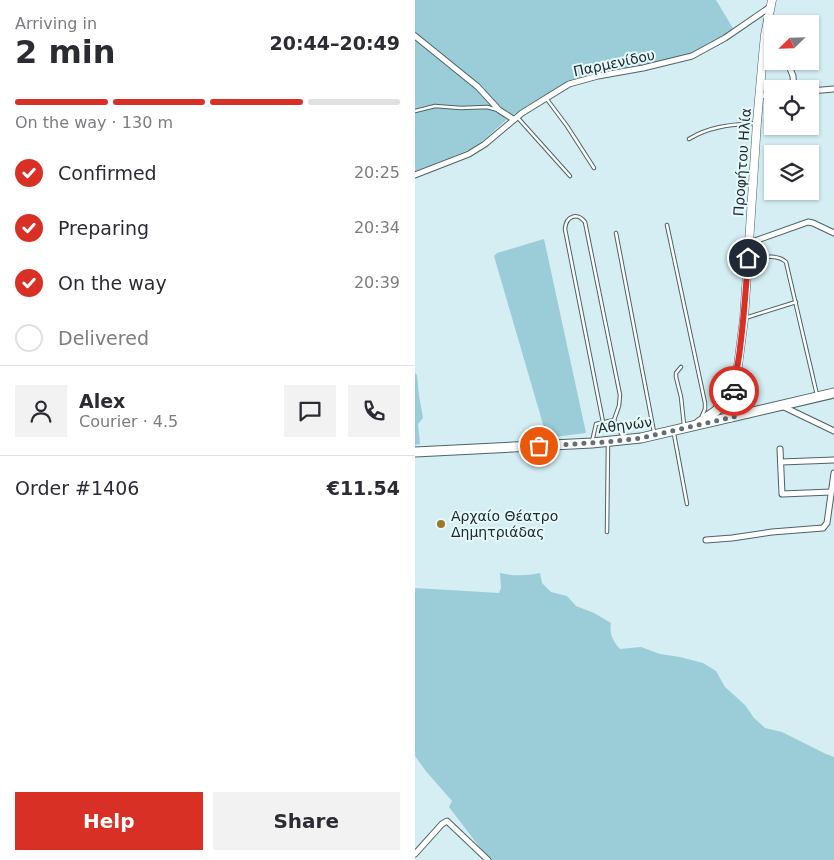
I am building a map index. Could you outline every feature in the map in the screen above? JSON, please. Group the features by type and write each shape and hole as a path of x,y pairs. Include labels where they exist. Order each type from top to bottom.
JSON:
{"main road":[{"name":"Αθηνών","path":"415,452 625,441 673,432 834,393"},
{"path":"695,426 731,400 748,413"}],"street":[{"name":"Προφήτου Ηλία","path":"731,400 738,366 744,319 759,96 765,35 771,3"},
{"name":"Παρμενίδου","path":"415,176 478,149 515,118 569,84 606,74 643,68 692,56 725,38 771,3"},
{"path":"415,36 478,87 499,110 515,118"},
{"path":"819,91 834,89"},
{"path":"759,96 764,96"},
{"path":"749,243 808,222 813,222 834,233"},
{"path":"731,400 733,417"},
{"path":"782,406 834,431"},
{"path":"780,449 782,494 831,492"},
{"path":"781,462 834,460"},
{"path":"706,540 823,528 827,523 834,473"},
{"path":"415,854 442,824 447,821 488,860"}],"lane":[{"path":"546,98 594,168"},
{"path":"415,111 435,106 487,107 499,110"},
{"path":"515,118 570,176"},
{"path":"689,139 699,132 722,126 757,122"},
{"path":"603,422 565,229 566,222 573,216 579,217 585,222 620,395 619,406 614,420 625,441"},
{"path":"667,225 705,403 703,414 695,426"},
{"path":"616,233 655,436"},
{"path":"748,258 777,257 783,258 786,262 817,397"},
{"path":"744,319 796,302"},
{"path":"681,368 675,377 681,397 684,429"},
{"path":"592,443 596,424 614,420"},
{"path":"673,432 687,504"},
{"path":"607,442 607,532"}],"shaded area":[{"path":"415,0 716,0 734,30 700,49 678,58 571,80 526,106 471,149 415,172"},
{"path":"544,239 586,433 547,438 494,256 497,253"},
{"path":"415,373 417,375 423,418 418,424 420,444 415,445"},
{"path":"500,573 530,575 540,573 542,583 551,592 567,596 576,606 594,613 611,623 612,637 620,649 641,647 660,654 703,663 716,671 725,687 745,705 754,718 765,728 782,732 834,757 834,860 493,860 481,849 449,807 452,801 415,756 415,588 499,593 501,588"}],"way so far":[{"path":"539,446 607,442 655,436 737,416 734,391"}],"place":[{"name":"Αρχαίο Θέατρο Δημητριάδας","path":"441,524"}],"route":[{"path":"734,391 744,319 748,258"}]}
